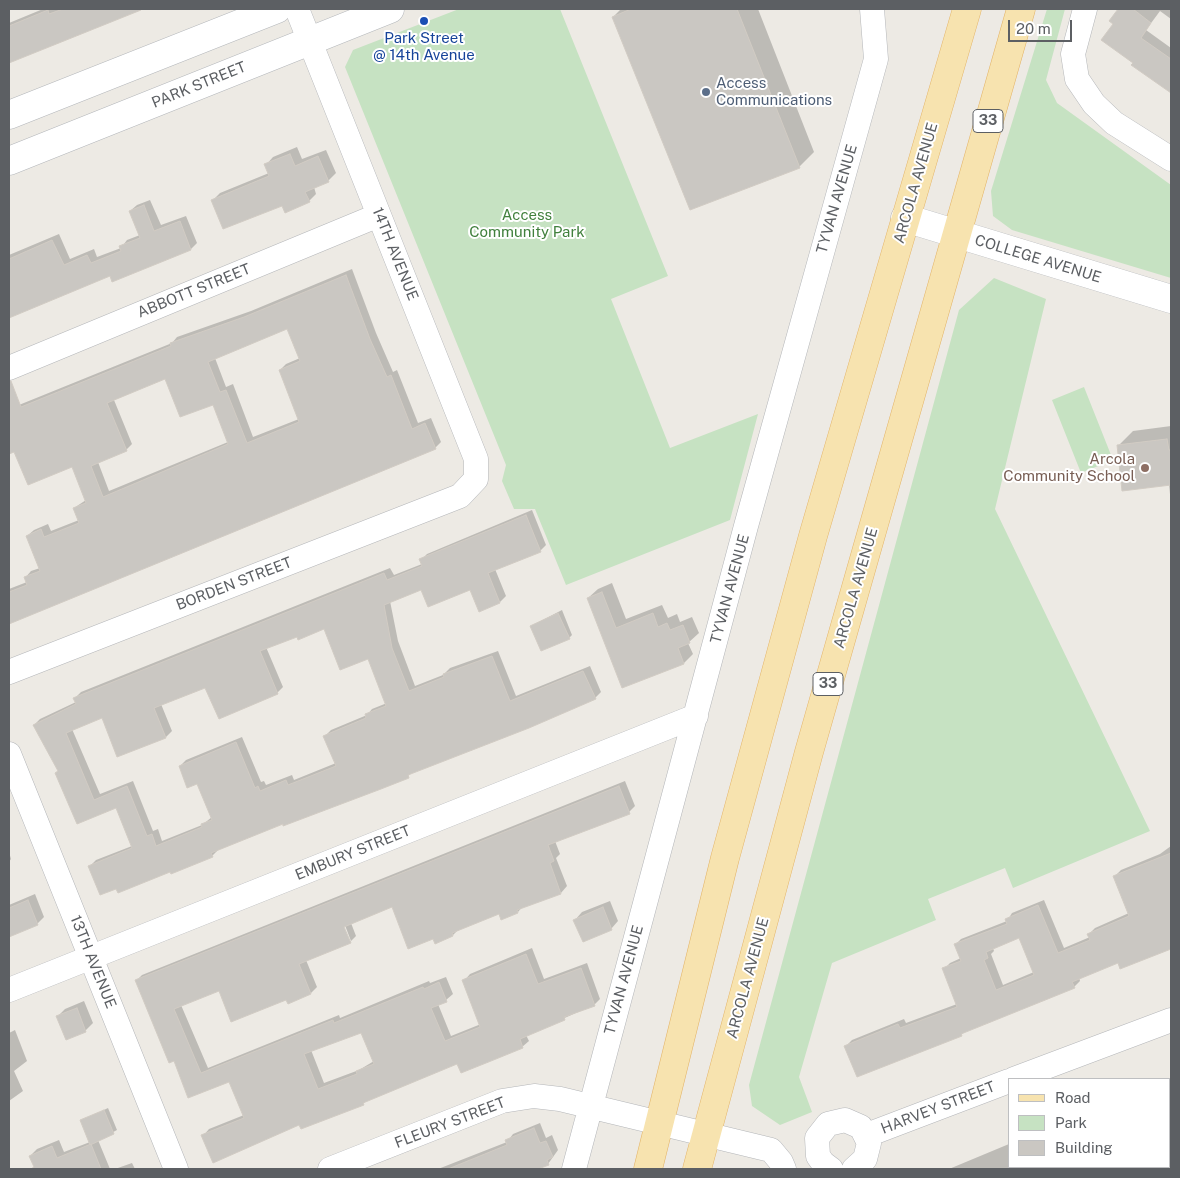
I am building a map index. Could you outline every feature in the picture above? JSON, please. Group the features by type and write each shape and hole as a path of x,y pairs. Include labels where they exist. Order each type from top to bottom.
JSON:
{"main road":[{"path":"9,116 277,9"},
{"name":"PARK STREET","path":"9,161 390,9"},
{"name":"ARCOLA AVENUE","path":"648,1169 728,848 813,536 967,9"},
{"name":"ARCOLA AVENUE","path":"697,1169 809,752 1021,9"},
{"name":"COLLEGE AVENUE","path":"905,218 1171,299"}],"street":[{"name":"14TH AVENUE","path":"297,9 476,459 476,479 460,496"},
{"name":"TYVAN AVENUE","path":"574,1169 746,526 876,59 872,9"},
{"path":"1085,9 1074,54 1078,80 1094,104 1114,123 1171,159"},
{"name":"ABBOTT STREET","path":"9,368 379,215"},
{"name":"BORDEN STREET","path":"9,672 460,496"},
{"name":"EMBURY STREET","path":"9,990 696,716"},
{"name":"13TH AVENUE","path":"9,754 176,1169"},
{"name":"HARVEY STREET","path":"1017,1078 1171,1020"},
{"name":"HARVEY STREET","path":"867,1135 1008,1081"},
{"name":"FLEURY STREET","path":"330,1169 502,1101 534,1096 560,1098 660,1123"},
{"name":"HARVEY STREET","path":"831,1169 818,1156 816,1147 821,1130 836,1120 854,1122 867,1135 868,1151 865,1159 854,1169"},
{"path":"660,1123 705,1136 771,1150 784,1169"}],"green space":[{"name":"Access Community Park","path":"459,9 560,9 668,276 611,299 670,448 758,414 730,520 566,585 535,509 514,509 502,481 506,465 345,67 353,50"},
{"path":"1047,9 1065,9 1046,80 1057,103 1171,185 1171,278 1012,230 993,216 991,191"},
{"path":"994,278 1046,299 995,509 1150,831 1013,888 1005,868 928,899 936,920 832,963 799,1077 812,1112 780,1125 752,1106 749,1085 959,310"},
{"path":"1084,387 1113,460 1081,473 1052,400"}],"building":[{"path":"63,9 141,10 9,63 9,26 48,10 49,14"},
{"name":"Access Communications","path":"631,9 737,9 800,168 690,210 612,17"},
{"path":"1118,9 1133,9 1151,23 1141,38 1171,59 1171,93 1131,65 1133,63 1101,40 1113,24 1109,21"},
{"path":"290,154 295,166 318,156 329,182 305,192 310,202 285,213 282,206 223,229 211,200 269,176 264,164"},
{"path":"144,205 154,231 180,221 191,250 112,282 110,276 9,318 9,259 52,240 64,265 87,255 91,263 121,251 119,246 140,238 129,211"},
{"path":"346,275 370,339 387,377 391,375 412,429 425,423 436,449 9,624 9,592 27,585 24,577 40,571 26,536 41,529 44,537 79,523 73,508 86,503 72,467 28,485 14,452 9,454 9,381 11,381 21,407 171,346 170,343 244,317","holes":["287,329 300,361 279,370 299,422 247,443 226,390 220,392 208,362","165,379 180,417 213,405 228,444 103,497 91,466 127,451 107,403"]},
{"name":"Arcola Community School","path":"1167,439 1169,450 1171,450 1171,485 1122,491 1117,445"},
{"path":"526,515 541,552 488,573 500,603 479,612 470,590 428,607 421,590 384,605 392,648 409,691 444,677 443,674 492,656 510,701 583,671 596,699 529,728 408,775 409,778 283,826 283,824 211,853 213,857 171,874 170,872 118,893 116,889 100,895 88,866 132,848 116,808 77,824 55,773 58,771 33,725 76,704 73,698 384,573 387,580 422,566 419,559","holes":["324,629 340,670 368,659 386,706 365,714 366,718 323,736 336,766 288,785 286,780 260,791 258,786 255,788 236,742 179,766 187,788 197,784 212,820 201,824 202,827 156,846 152,834 147,836 127,786 94,800 66,733 102,718 117,757 166,738 154,708 205,688 219,719 278,694 260,651 297,637 298,640"]},
{"path":"602,592 616,628 653,613 658,627 667,623 670,630 683,625 690,643 678,648 684,664 622,688 587,598"},
{"path":"558,613 570,639 541,651 530,626"},
{"path":"619,786 630,814 548,845 554,861 550,863 561,894 517,910 518,913 501,920 499,914 452,933 453,936 435,944 433,939 408,949 392,907 344,927 351,943 299,964 311,994 288,1004 286,1000 231,1022 219,991 174,1009 201,1073 333,1020 334,1023 439,982 447,1002 431,1008 445,1041 480,1027 462,980 526,954 538,984 581,968 595,1006 564,1017 565,1020 520,1039 523,1048 461,1073 457,1064 363,1103 364,1105 301,1129 299,1125 213,1163 201,1135 244,1118 229,1082 188,1098 174,1061 169,1063 135,980","holes":["361,1033 374,1064 356,1071 357,1074 318,1089 304,1054"]},
{"path":"1171,853 1171,949 1120,969 1118,963 1072,982 1075,988 961,1034 962,1036 857,1077 844,1046 898,1024 900,1028 957,1007 942,968 961,961 954,944 1007,924 1005,919 1038,905 1058,953 1090,940 1087,934 1129,916 1113,876","holes":["1019,938 1034,975 996,990 984,960 988,958 986,952"]},
{"path":"28,900 38,925 9,937 9,908"},
{"path":"603,907 612,930 583,942 573,920"},
{"path":"77,1008 86,1032 66,1040 56,1016"},
{"path":"104,1110 114,1134 90,1145 80,1120"},
{"path":"534,1128 540,1143 546,1141 553,1157 547,1160 549,1165 538,1169 448,1169 507,1145 505,1140"},
{"path":"91,1144 101,1169 31,1169 34,1167 29,1156 52,1146 57,1158"}],"place":[{"name":"Park Street @ 14th Avenue","path":"424,21"},
{"name":"Access Communications","path":"706,92"},
{"name":"Arcola Community School","path":"1145,468"}]}
